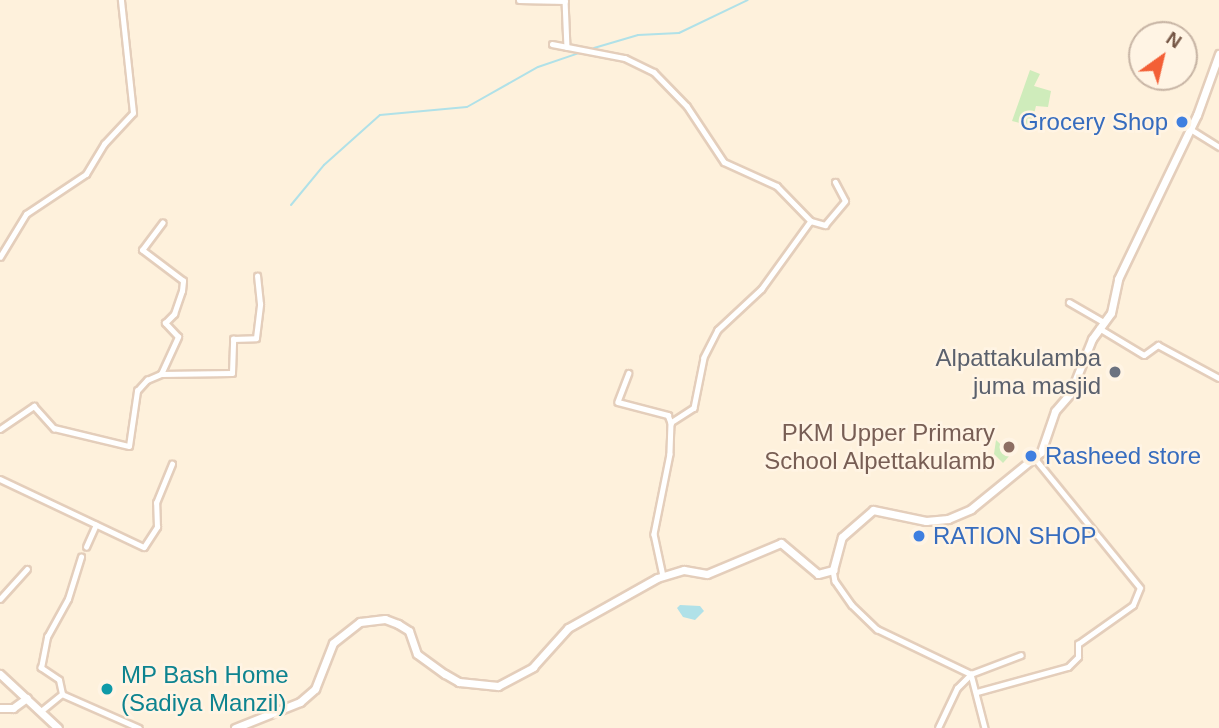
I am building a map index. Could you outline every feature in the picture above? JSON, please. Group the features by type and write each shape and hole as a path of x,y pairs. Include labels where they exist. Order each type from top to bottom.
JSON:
{"street":[{"path":"0,257 26,214 86,174 104,145 133,113 121,0"},
{"path":"519,0 565,1 567,47"},
{"path":"552,44 625,58 654,72 687,106 723,162 777,186 811,221 825,225 845,201 835,182"},
{"path":"985,728 971,674 877,629 852,605 835,581 833,570 836,551 848,529 865,514 882,510 926,521 960,516 1034,458 1048,436 1055,411 1070,394 1100,324 1111,313 1118,279 1144,232 1219,54"},
{"path":"1188,128 1219,147"},
{"path":"671,423 694,408 704,358 718,330 762,289 811,221"},
{"path":"0,429 34,406 54,428 129,446 137,391 161,374 178,337 164,323 174,314 183,291 183,281 142,250 162,223"},
{"path":"161,374 232,373 233,340 256,338 260,304 257,276"},
{"path":"1069,302 1144,355 1158,345 1219,378"},
{"path":"629,373 618,402 668,415 671,423 670,454 654,534 663,577"},
{"path":"977,692 1068,667 1078,657 1077,644 1133,605 1140,588 1128,568 1073,512 1034,458"},
{"path":"0,479 144,547 157,527 156,503 172,464"},
{"path":"86,547 96,525"},
{"path":"235,728 300,702 315,689 333,643 360,622 385,619 398,624 408,631 417,654 445,674 459,682 498,686 533,667 568,628 631,589 663,577 684,570 707,574 782,544 818,574 833,570"},
{"path":"62,694 59,680 41,668 47,637 68,599 81,556"},
{"path":"0,599 27,569"},
{"path":"938,728 957,688 971,674 1021,655"},
{"path":"0,674 58,728"},
{"path":"41,711 62,694"},
{"path":"62,694 139,728"},
{"path":"0,708 13,708 27,698"}],"green space":[{"path":"1030,70 1040,74 1034,86 1051,91 1048,107 1036,106 1031,126 1012,121"},
{"path":"996,440 1011,454 1003,463 994,454"}],"water":[{"path":"680,605 700,606 704,611 695,620 683,617 677,608"}],"waterway":[{"path":"594,48 638,35 679,33 748,0"},
{"path":"291,205 324,165 380,115 467,107 538,67 579,53"}],"place":[{"name":"Grocery Shop","path":"1182,122"},
{"name":"Alpattakulamba juma masjid","path":"1115,372"},
{"name":"PKM Upper Primary School Alpettakulamb","path":"1009,447"},
{"name":"Rasheed store","path":"1031,456"},
{"name":"RATION SHOP","path":"919,536"},
{"name":"MP Bash Home (Sadiya Manzil)","path":"107,689"}]}
